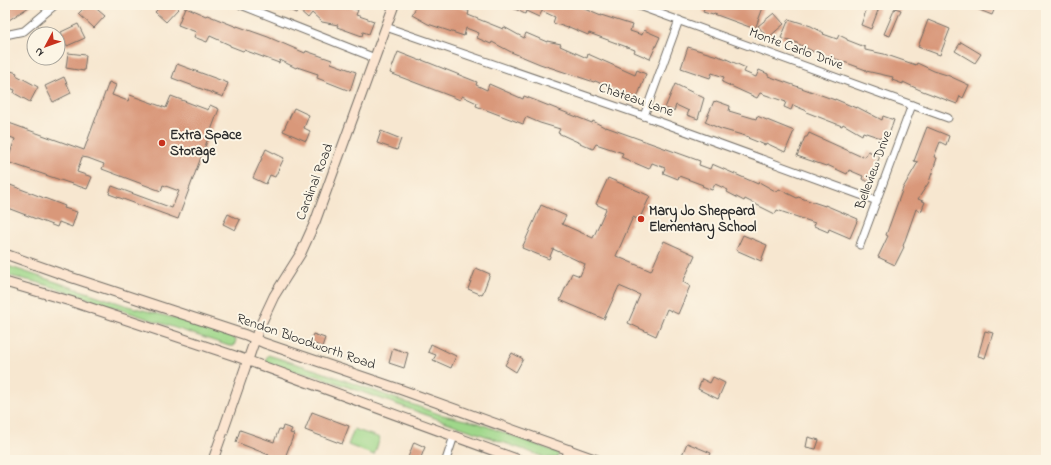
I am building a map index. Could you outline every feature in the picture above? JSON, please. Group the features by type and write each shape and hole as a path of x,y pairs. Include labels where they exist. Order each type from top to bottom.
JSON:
{"main road":[{"name":"Cardinal Road","path":"213,460 255,339 274,296 301,253 315,222 394,5"},
{"name":"Rendon Bloodworth Road","path":"5,254 255,339 597,460"},
{"path":"5,282 70,301 247,361 518,460"},
{"path":"565,460 570,450"}],"street":[{"path":"5,35 24,31 55,5"},
{"path":"241,5 375,58"},
{"name":"Monte Carlo Drive","path":"636,5 948,118"},
{"path":"644,116 679,20"},
{"name":"Chateau Lane","path":"386,27 644,116 877,201"},
{"name":"Belleview Drive","path":"860,245 912,105"},
{"path":"446,460 454,436"}],"green space":[{"path":"5,265 128,306 193,323 231,336 236,340 234,346 229,346 62,290 5,275"},
{"path":"268,355 316,370 439,414 478,423 559,453 557,458 547,458 317,376 290,371 271,365 265,361"},
{"path":"354,429 380,438 374,455 348,445"}],"building":[{"path":"5,5 32,5 9,20 5,13"},
{"path":"88,5 92,5 105,16 94,28 79,14"},
{"path":"162,5 174,5 178,9 166,22 155,12"},
{"path":"279,5 343,5 358,10 356,15 374,21 369,34 363,32 362,36 337,27 338,25 322,22 312,13 308,18 298,9 296,13"},
{"path":"417,5 452,5 469,11 468,15 503,29 504,27 524,38 526,33 547,42 561,44 560,46 587,58 588,54 635,75 637,70 646,74 637,98 595,81 594,82 540,64 492,42 491,44 477,38 479,33 466,28 464,36 428,24 412,15"},
{"path":"507,5 575,5 601,16 632,25 630,31 642,35 644,30 660,37 650,59 634,52 635,50 589,33 588,35 569,27 568,28 553,23 555,17 542,11 539,17 526,11 525,14"},
{"path":"706,5 751,5 756,7 756,5 764,5 755,29 714,14 703,12"},
{"path":"868,5 880,5 871,29 861,25"},
{"path":"967,5 986,5 995,8 992,15"},
{"path":"185,7 206,16 207,15 268,37 305,53 306,51 332,60 331,63 356,72 350,91 317,78 318,74 297,67 296,68 280,60 279,63 244,50 243,51 210,36 207,42 194,37 196,32 178,25"},
{"path":"895,8 901,10 890,36 884,34"},
{"path":"774,13 784,24 768,38 758,26"},
{"path":"789,19 811,26 824,33 823,34 837,39 839,35 865,47 865,50 884,54 916,65 917,63 969,85 963,98 960,96 957,104 903,82 903,84 892,80 893,77 866,71 814,52 795,42 781,38"},
{"path":"928,20 950,29 940,55 918,47"},
{"path":"78,24 85,38 67,46 66,30"},
{"path":"961,42 981,54 975,63 955,51"},
{"path":"688,47 724,58 746,68 744,72 756,77 759,70 768,74 768,76 835,99 856,108 857,107 882,120 883,116 894,120 887,140 863,132 862,135 843,124 842,126 806,112 807,111 793,105 791,110 784,107 786,102 760,93 757,98 722,82 724,77 712,73 710,78 681,68"},
{"path":"398,52 477,82 476,85 487,90 489,84 523,99 524,96 592,123 593,121 606,128 700,161 699,165 710,169 712,164 758,184 759,182 777,192 779,189 797,198 798,197 825,205 858,219 850,238 829,229 828,232 814,226 815,223 777,210 775,214 745,199 744,201 727,192 728,190 715,184 712,190 679,176 678,179 663,173 665,168 652,163 649,169 621,157 623,153 596,144 593,149 558,133 560,129 526,117 523,124 476,106 477,103 462,96 460,100 390,73"},
{"path":"68,53 86,55 84,71 66,68"},
{"name":"Extra Space Storage","path":"177,64 228,83 223,97 172,78"},
{"path":"5,69 17,73 16,75 38,87 30,102 14,93 15,90 5,86"},
{"path":"64,77 71,93 53,102 45,86"},
{"path":"109,82 116,85 112,95 128,101 130,95 166,108 171,96 208,110 210,105 219,109 178,219 109,194 112,186 172,208 179,191 163,185 161,191 102,169 104,164 88,158 82,157 77,172 92,177 87,189 7,162 15,139 5,135 9,123 84,150"},
{"path":"675,84 704,98 698,119 687,115 689,111 676,105 674,111 665,108"},
{"path":"714,101 730,106 729,111 756,119 757,116 794,131 785,152 766,143 765,145 748,138 749,137 721,129 705,122"},
{"path":"294,108 309,115 304,128 310,131 306,141 283,131"},
{"path":"927,127 949,136 946,145 940,142 934,157 937,158 929,182 918,199 925,202 921,212 916,209 903,246 904,247 895,265 878,257 888,236 886,235 903,188 918,162 914,161"},
{"path":"381,131 401,139 397,150 377,143"},
{"path":"809,133 860,156 865,157 868,151 880,156 869,182 862,179 863,176 849,170 847,174 827,165 826,166 797,156 805,137 807,137"},
{"path":"266,149 284,158 275,177 270,175 266,184 253,178"},
{"path":"608,178 650,196 639,220 633,217 616,256 651,271 664,241 695,255 683,282 690,286 678,314 667,309 656,336 628,323 640,295 619,286 604,319 560,300 572,273 580,276 585,264 553,249 549,259 522,248 541,205 566,216 562,224 593,238 606,209 596,204"},
{"path":"5,183 77,212 72,227 59,222 57,227 5,207"},
{"path":"228,214 240,220 235,230 223,224"},
{"path":"743,235 767,245 761,261 736,250"},
{"path":"476,268 490,274 482,295 468,289"},
{"path":"985,331 993,333 985,358 978,356"},
{"path":"313,334 325,338 322,347 310,342"},
{"path":"431,344 456,356 451,368 433,360 436,355 428,352"},
{"path":"393,348 408,353 404,368 389,363"},
{"path":"512,353 523,359 516,372 505,365"},
{"path":"713,377 725,383 718,399 698,389 702,379 710,383"},
{"path":"312,412 349,426 342,444 305,430"},
{"path":"283,426 292,429 290,433 294,434 284,460 276,460 268,457 269,455 236,442 240,430 274,442 279,429 282,430"},
{"path":"808,437 819,440 816,449 806,447"},
{"path":"414,442 425,447 420,460 407,460"},
{"path":"687,443 711,453 708,460 686,460 687,457 682,455"}],"place":[{"name":"Extra Space Storage","path":"162,143"},
{"name":"Mary Jo Sheppard Elementary School","path":"641,219"}]}
